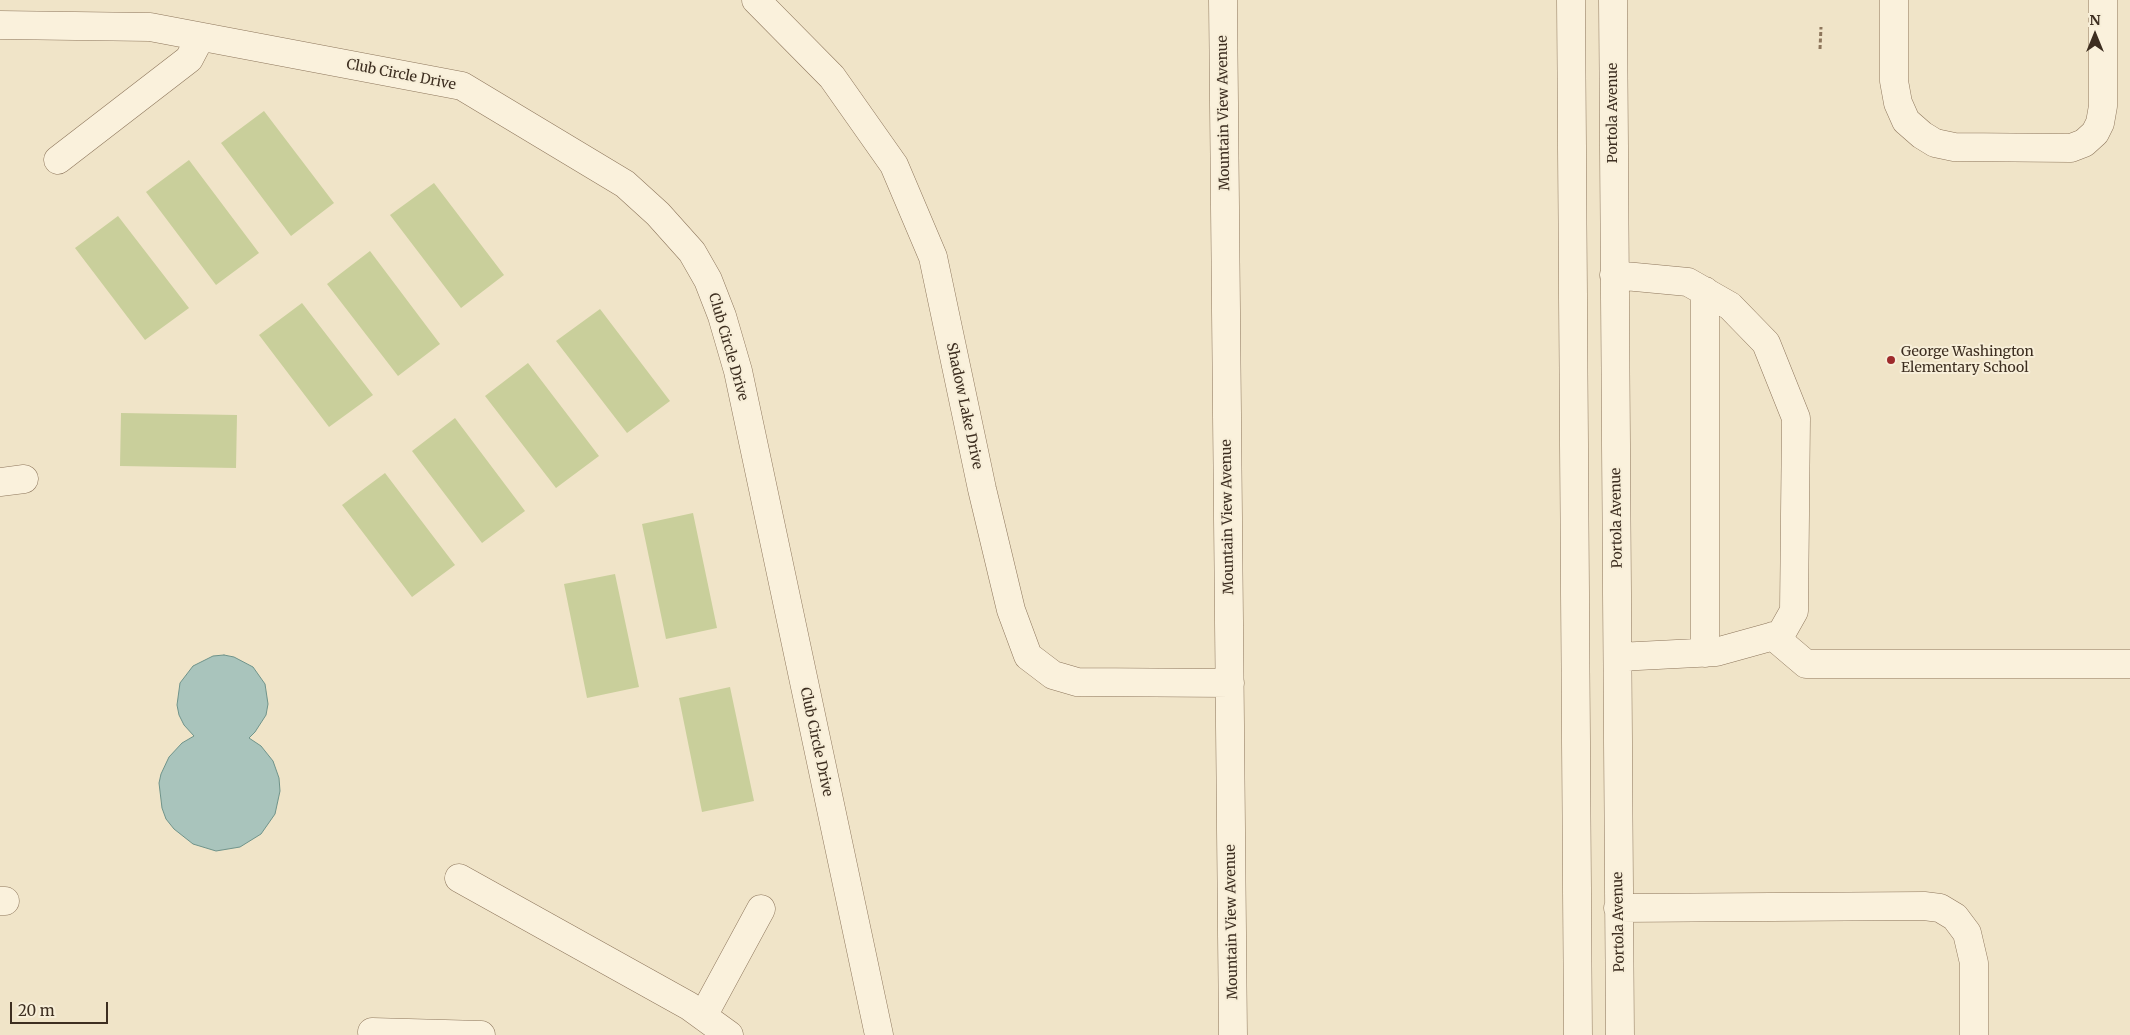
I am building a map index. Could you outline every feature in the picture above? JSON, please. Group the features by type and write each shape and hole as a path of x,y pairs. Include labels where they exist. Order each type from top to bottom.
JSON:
{"street":[{"name":"Shadow Lake Drive","path":"756,0 832,76 894,165 933,257 982,489 1011,610 1028,656 1053,675 1077,682 1230,683"},
{"name":"Mountain View Avenue","path":"1223,0 1233,1035"},
{"path":"1571,0 1578,1035"},
{"name":"Portola Avenue","path":"1613,0 1620,1035"},
{"path":"1894,0 1894,81 1898,103 1906,121 1935,143 1954,147 2052,148 2071,148 2084,143 2095,133 2100,123 2103,106 2103,0"},
{"name":"Club Circle Drive","path":"0,25 150,27 200,38 462,86 624,184 658,214 692,252 708,280 722,316 738,371 879,1035"},
{"path":"58,160 188,58 200,38"},
{"path":"1614,274 1688,282 1730,306 1766,342 1796,418 1794,611 1781,634 1716,652 1618,657"},
{"path":"1705,291 1705,653"},
{"path":"1773,636 1806,664 2130,664"},
{"path":"459,878 689,1006 717,1029 761,910"},
{"path":"1618,908 1915,906 1940,908 1955,916 1967,933 1974,963 1974,1035"},
{"path":"372,1032 481,1035"}],"path":[{"path":"1820,49 1821,27"}],"green space":[{"path":"264,111 334,203 291,236 221,143"},
{"path":"189,160 259,253 216,285 146,192"},
{"path":"434,183 504,275 461,308 390,215"},
{"path":"118,216 189,308 145,340 75,248"},
{"path":"370,251 440,344 398,376 327,284"},
{"path":"302,303 373,395 329,427 259,335"},
{"path":"600,309 670,401 627,433 556,341"},
{"path":"528,363 599,456 556,488 485,396"},
{"path":"121,413 237,415 236,468 120,466"},
{"path":"455,418 525,511 482,543 412,451"},
{"path":"385,473 455,565 412,597 342,505"},
{"path":"693,513 717,628 666,639 642,524"},
{"path":"615,574 639,687 587,698 564,584"},
{"path":"730,687 754,801 702,812 679,698"}],"water":[{"path":"224,655 234,657 253,667 265,684 268,704 266,715 249,738 261,746 273,761 279,778 280,791 275,814 261,834 240,847 216,851 193,844 174,829 166,819 162,808 159,783 169,757 182,743 194,736 184,725 179,715 177,705 180,683 193,666 213,656"}],"place":[{"name":"George Washington Elementary School","path":"1891,360"}]}
